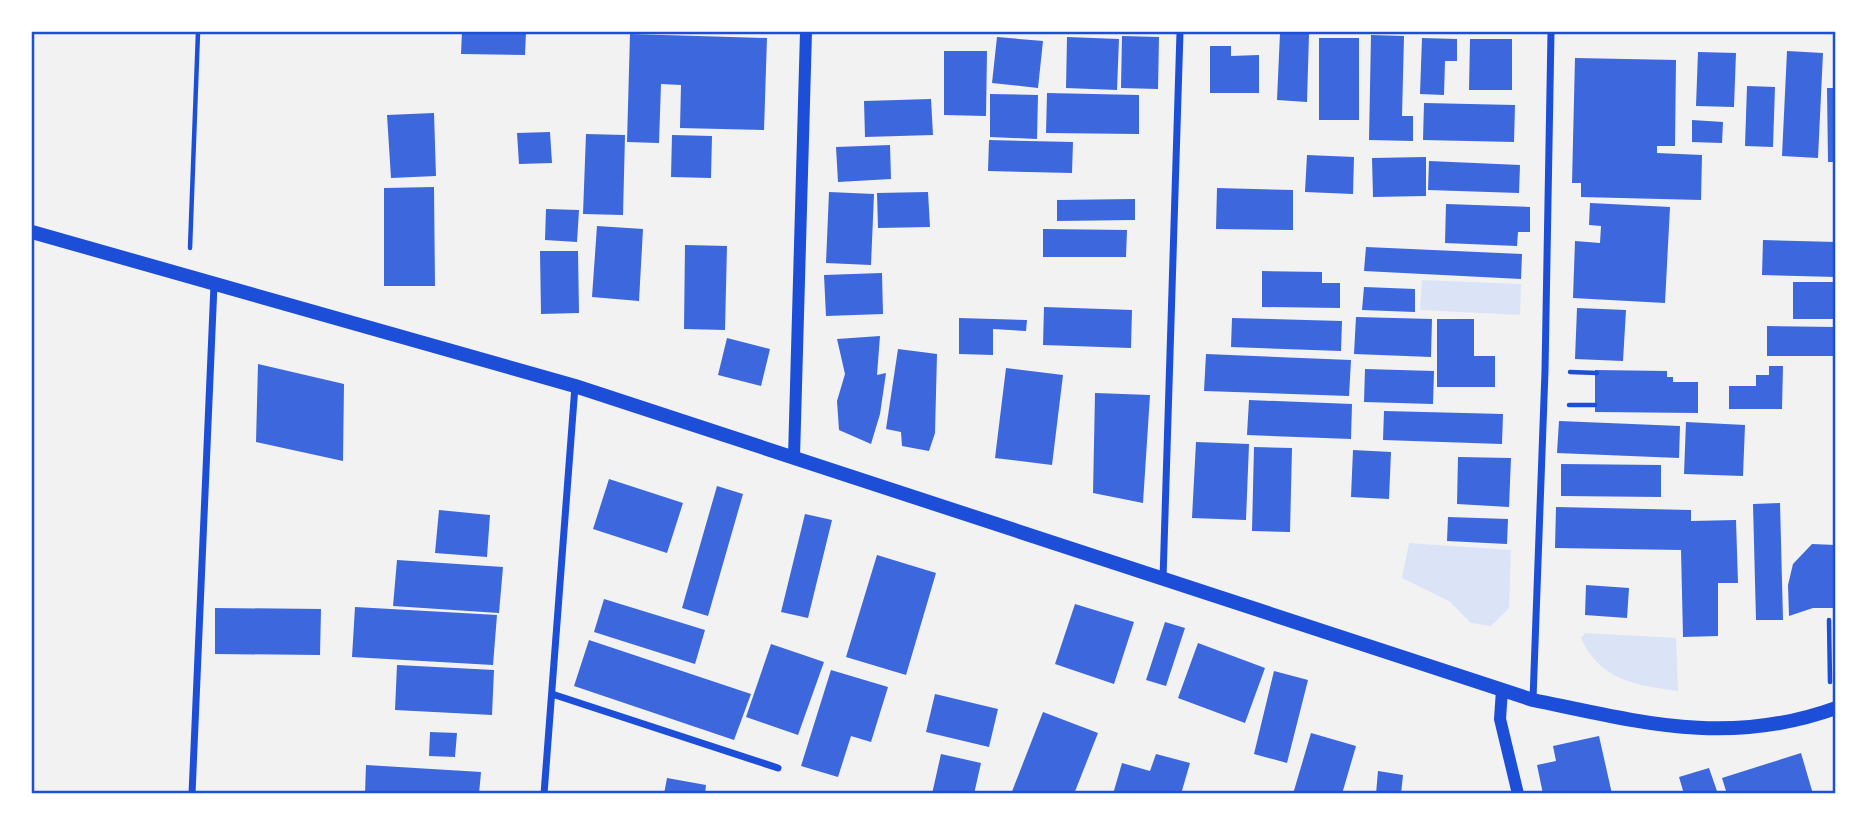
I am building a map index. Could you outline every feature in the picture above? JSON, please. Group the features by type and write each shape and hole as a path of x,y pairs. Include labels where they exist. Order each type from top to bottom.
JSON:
{"main road":[{"path":"32,232 575,386 1534,700 1671,728 1722,730 1776,723 1833,709"}],"street":[{"path":"794,457 806,32"},
{"path":"1163,579 1180,32"},
{"path":"1534,700 1545,371 1551,32"},
{"path":"192,793 214,285"},
{"path":"544,793 575,386"},
{"path":"1502,690 1500,719 1518,793"},
{"path":"552,694 778,768"}],"path":[{"path":"189,277 198,32"},
{"path":"1581,372 1597,373"},
{"path":"1584,405 1595,405"},
{"path":"1829,620 1833,709"}],"shaded area":[{"path":"1422,280 1521,284 1520,315 1420,310"},
{"path":"1409,543 1511,550 1509,608 1491,626 1471,623 1449,601 1402,578"},
{"path":"1585,633 1676,638 1678,691 1648,687 1609,672 1589,652 1581,638"}],"building":[{"path":"462,32 526,32 525,55 461,54"},
{"path":"1280,33 1309,34 1307,102 1277,100"},
{"path":"630,34 767,38 764,130 680,128 681,85 661,84 659,143 627,142"},
{"path":"1371,35 1404,36 1402,116 1413,116 1413,141 1369,140"},
{"path":"1122,36 1159,37 1158,89 1121,88"},
{"path":"997,37 1043,41 1038,88 992,83"},
{"path":"1067,37 1119,39 1117,90 1066,88"},
{"path":"1319,38 1359,38 1359,120 1319,120"},
{"path":"1422,38 1457,39 1457,61 1445,61 1444,95 1420,94"},
{"path":"1470,39 1512,39 1512,90 1469,90"},
{"path":"1210,46 1231,46 1231,56 1259,55 1259,93 1210,93"},
{"path":"944,51 987,51 986,116 944,115"},
{"path":"1787,51 1823,53 1818,158 1782,156"},
{"path":"1698,52 1736,53 1734,107 1696,106"},
{"path":"1575,58 1676,60 1675,146 1657,146 1657,153 1702,155 1701,200 1581,197 1581,183 1572,183"},
{"path":"1747,86 1775,87 1773,147 1745,146"},
{"path":"1827,88 1836,88 1836,162 1828,162"},
{"path":"1047,93 1139,95 1139,134 1046,133"},
{"path":"990,94 1038,95 1037,139 990,137"},
{"path":"931,99 933,135 865,137 864,101"},
{"path":"1424,103 1515,105 1514,142 1423,140"},
{"path":"434,113 436,176 391,178 387,115"},
{"path":"1692,120 1723,122 1722,143 1692,142"},
{"path":"550,132 552,163 519,164 517,133"},
{"path":"586,134 625,135 623,215 583,214"},
{"path":"672,135 712,136 711,178 671,177"},
{"path":"989,140 1073,142 1072,173 988,171"},
{"path":"890,145 891,179 838,182 836,147"},
{"path":"1307,155 1354,157 1353,194 1305,192"},
{"path":"1426,157 1426,196 1373,197 1372,158"},
{"path":"1429,161 1520,165 1519,193 1428,190"},
{"path":"434,187 435,286 384,286 384,188"},
{"path":"1217,188 1293,190 1293,230 1216,229"},
{"path":"829,192 874,194 871,265 826,263"},
{"path":"928,192 930,227 878,228 877,193"},
{"path":"1135,199 1135,220 1057,221 1057,200"},
{"path":"1590,203 1670,207 1665,303 1573,298 1575,241 1600,243 1601,226 1589,225"},
{"path":"1446,204 1530,207 1530,232 1518,232 1517,246 1445,243"},
{"path":"546,209 579,210 577,242 545,240"},
{"path":"597,226 643,229 639,301 592,297"},
{"path":"1043,229 1127,230 1126,257 1043,257"},
{"path":"1763,240 1836,242 1836,277 1762,275"},
{"path":"685,245 727,246 725,330 684,329"},
{"path":"1366,247 1522,254 1521,279 1364,271"},
{"path":"540,251 578,251 579,313 541,314"},
{"path":"1262,271 1322,272 1322,283 1340,283 1340,308 1262,307"},
{"path":"882,273 883,314 826,316 824,275"},
{"path":"1793,282 1836,282 1836,319 1793,319"},
{"path":"1364,287 1415,289 1415,312 1362,310"},
{"path":"1044,307 1132,310 1131,348 1043,345"},
{"path":"1577,308 1626,310 1623,361 1575,359"},
{"path":"1356,317 1432,319 1431,357 1354,354"},
{"path":"959,318 1027,320 1026,331 993,329 993,355 959,354"},
{"path":"1232,318 1342,321 1341,351 1231,347"},
{"path":"1437,319 1474,319 1474,356 1495,356 1495,387 1437,387"},
{"path":"1767,326 1836,327 1836,356 1767,356"},
{"path":"880,336 877,375 886,373 880,414 871,444 839,430 837,401 845,374 837,339"},
{"path":"727,338 770,349 761,386 718,375"},
{"path":"898,349 937,354 935,433 929,451 902,446 901,432 886,429"},
{"path":"1206,354 1351,360 1349,396 1204,391"},
{"path":"258,364 344,384 343,461 256,442"},
{"path":"1769,366 1783,366 1782,409 1729,409 1729,386 1756,386 1756,375 1769,375"},
{"path":"1006,368 1063,375 1052,465 995,458"},
{"path":"1365,369 1434,371 1433,404 1364,402"},
{"path":"1595,370 1667,371 1667,377 1673,377 1673,382 1698,382 1698,413 1595,412"},
{"path":"1095,393 1150,395 1143,503 1093,493"},
{"path":"1249,400 1352,404 1351,439 1247,435"},
{"path":"1384,411 1503,414 1502,444 1383,440"},
{"path":"1559,421 1680,426 1679,458 1557,453"},
{"path":"1686,422 1745,425 1743,476 1684,474"},
{"path":"1196,442 1249,444 1246,520 1192,518"},
{"path":"1254,447 1292,448 1290,532 1252,531"},
{"path":"1353,450 1391,452 1389,499 1351,497"},
{"path":"1458,457 1511,458 1509,507 1457,504"},
{"path":"1561,464 1661,465 1661,497 1561,496"},
{"path":"609,479 683,503 667,553 593,529"},
{"path":"717,486 743,494 708,616 682,608"},
{"path":"1780,503 1783,620 1756,620 1753,504"},
{"path":"1556,507 1691,510 1691,521 1736,520 1738,583 1718,583 1718,636 1683,637 1681,550 1555,548"},
{"path":"439,510 490,515 487,557 435,553"},
{"path":"805,514 832,520 808,618 781,612"},
{"path":"1448,517 1508,519 1507,544 1447,541"},
{"path":"1812,544 1836,545 1836,608 1813,608 1789,616 1788,585 1793,564"},
{"path":"877,555 936,573 906,675 846,657"},
{"path":"397,560 503,567 499,613 393,606"},
{"path":"1586,585 1629,588 1627,618 1585,615"},
{"path":"604,599 705,630 695,664 594,632"},
{"path":"1075,604 1134,622 1114,684 1055,664"},
{"path":"355,607 497,615 493,665 352,657"},
{"path":"215,608 321,609 320,655 215,654"},
{"path":"1165,622 1185,628 1166,686 1146,680"},
{"path":"589,640 751,694 734,740 574,686"},
{"path":"1198,643 1265,668 1245,723 1178,698"},
{"path":"771,644 824,662 798,735 746,717"},
{"path":"397,665 494,670 492,715 395,710"},
{"path":"831,670 888,687 871,742 851,736 838,777 801,766"},
{"path":"1274,671 1308,680 1287,763 1254,754"},
{"path":"935,694 998,709 989,747 926,732"},
{"path":"1043,712 1098,733 1074,794 1011,794"},
{"path":"430,732 457,733 455,757 429,756"},
{"path":"1311,733 1356,746 1342,794 1293,794"},
{"path":"1599,736 1612,794 1543,794 1537,765 1556,761 1553,746"},
{"path":"1801,753 1813,794 1727,794 1722,778"},
{"path":"941,754 981,763 974,794 932,794"},
{"path":"1156,754 1190,763 1181,794 1113,794 1122,763 1150,771"},
{"path":"366,765 481,772 479,794 365,794"},
{"path":"1709,768 1718,794 1684,794 1679,777"},
{"path":"1378,771 1403,775 1401,794 1376,794"},
{"path":"667,778 706,785 705,794 664,794"}]}
